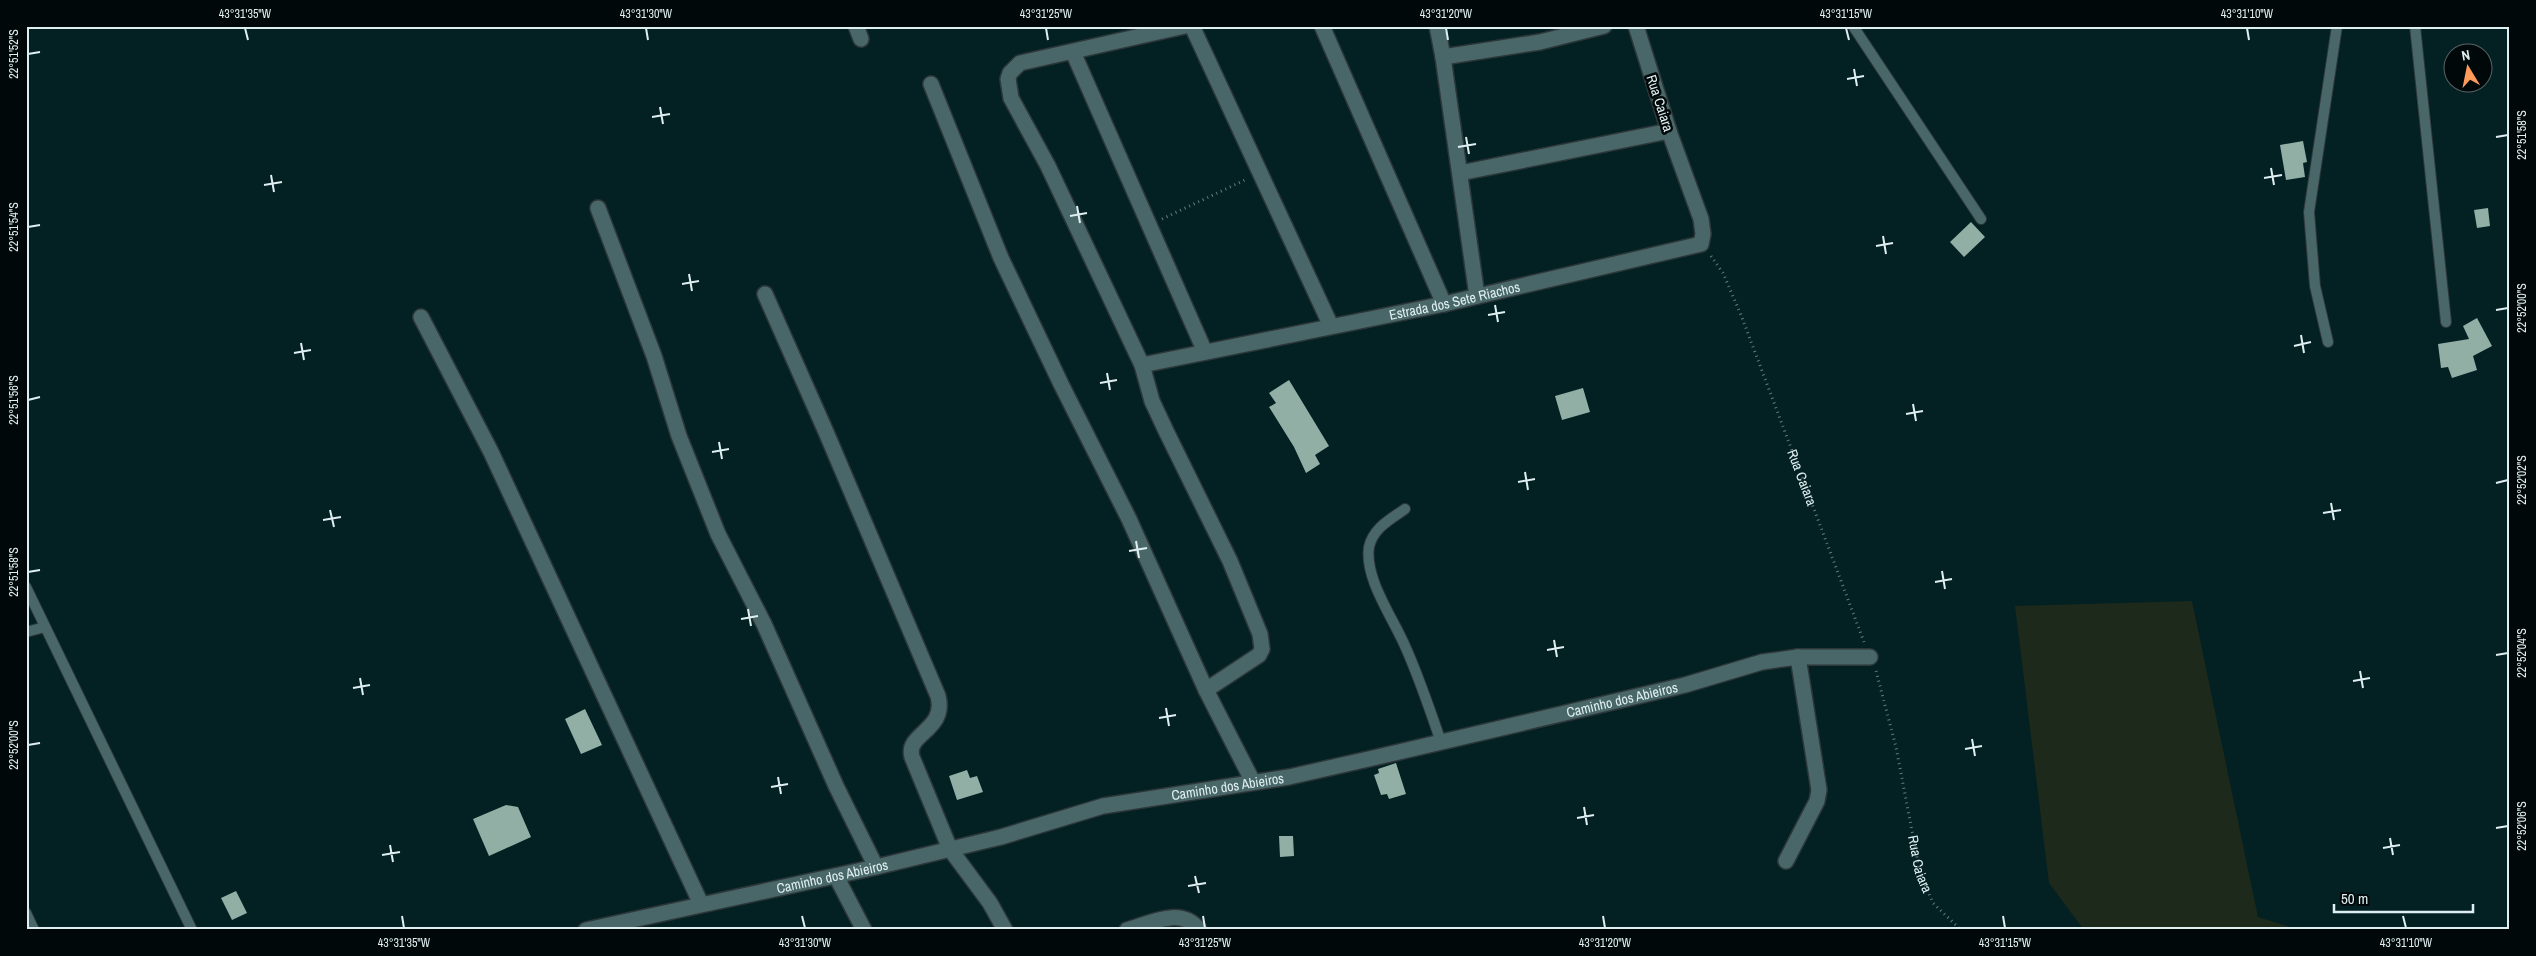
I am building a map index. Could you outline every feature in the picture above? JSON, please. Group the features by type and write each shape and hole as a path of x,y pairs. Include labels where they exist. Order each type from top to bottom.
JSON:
{"street":[{"path":"1185,26 1020,63 1010,73 1008,88 1011,98 1048,166 1142,365 1152,401 1230,561 1262,643 1262,650 1256,658 1206,690"},
{"path":"1192,26 1331,326"},
{"path":"1322,26 1444,304"},
{"path":"1437,26 1477,296"},
{"path":"1443,57 1540,42 1604,26"},
{"name":"Rua Caiara","path":"1636,26 1669,131 1701,219 1703,234 1701,244"},
{"path":"1073,52 1206,352"},
{"path":"931,84 1001,258 1128,519 1206,690 1253,782"},
{"path":"1460,173 1669,131"},
{"path":"598,208 654,356 679,436 718,534 764,624 836,786 876,867"},
{"name":"Estrada dos Sete Riachos","path":"1142,365 1444,304 1701,244"},
{"path":"765,294 938,696 940,709 938,718 912,744 910,751 950,849 990,903 1005,930"},
{"path":"421,317 491,452 701,904"},
{"path":"1786,861 1817,801 1819,790 1798,657"},
{"name":"Caminho dos Abieiros","path":"586,930 836,876 1001,837 1111,804 1289,776 1440,742 1685,685 1762,662 1798,657 1870,657"},
{"path":"836,876 864,930"},
{"path":"1127,930 1172,917 1192,921 1199,930"}],"lane":[{"path":"1853,26 1982,219"},
{"path":"2328,342 2315,286 2309,212 2337,26"},
{"path":"2415,26 2446,322"},
{"path":"1405,509 1381,526 1373,536 1369,558 1380,594 1405,646 1440,742"},
{"path":"26,587 192,930"},
{"path":"26,632 45,627"},
{"path":"26,912 34,930"}],"path":[{"path":"1149,225 1261,173"},
{"name":"Rua Caiara","path":"1701,244 1724,273 1878,677 1896,747 1920,873 1933,903 1961,930"}],"green space":[{"path":"2192,601 2258,917 2300,930 2084,930 2049,883 2015,606"}],"building":[{"path":"2303,141 2307,162 2303,163 2305,177 2286,180 2280,145"},
{"path":"2488,208 2490,226 2477,228 2474,210"},
{"path":"1971,222 1985,237 1964,257 1950,242"},
{"path":"2477,318 2492,346 2473,356 2477,370 2452,378 2448,367 2441,368 2438,344 2469,339 2463,326"},
{"path":"1289,380 1329,446 1315,455 1320,464 1306,473 1294,447 1269,407 1276,403 1269,393"},
{"path":"1583,388 1590,412 1562,420 1555,396"},
{"path":"585,709 602,745 581,754 565,719"},
{"path":"1396,763 1406,794 1389,799 1387,794 1381,795 1374,775 1379,773 1378,769"},
{"path":"967,770 970,778 977,776 983,792 957,800 949,776"},
{"path":"506,805 518,807 531,837 489,856 473,819"},
{"path":"1279,836 1293,836 1294,856 1280,857"},
{"path":"236,891 247,913 232,920 221,898"}]}
